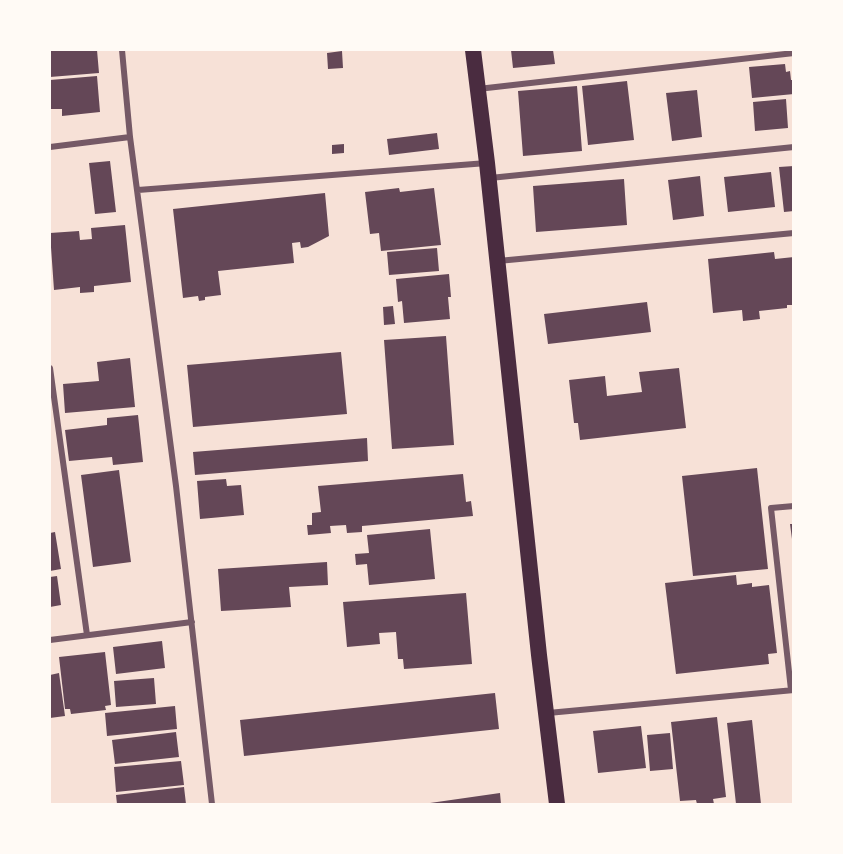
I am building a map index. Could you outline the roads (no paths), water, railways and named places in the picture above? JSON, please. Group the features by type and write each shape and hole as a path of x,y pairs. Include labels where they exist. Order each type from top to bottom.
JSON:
{"highway":[{"path":"473,50 557,804"}],"street":[{"path":"122,50 130,137 176,486 212,804"},
{"path":"478,89 794,53"},
{"path":"50,147 130,137"},
{"path":"138,190 488,171 794,147"},
{"path":"497,261 794,232"},
{"path":"50,368 87,635"},
{"path":"547,713 792,690 771,508 794,506"},
{"path":"50,640 192,622"}]}
